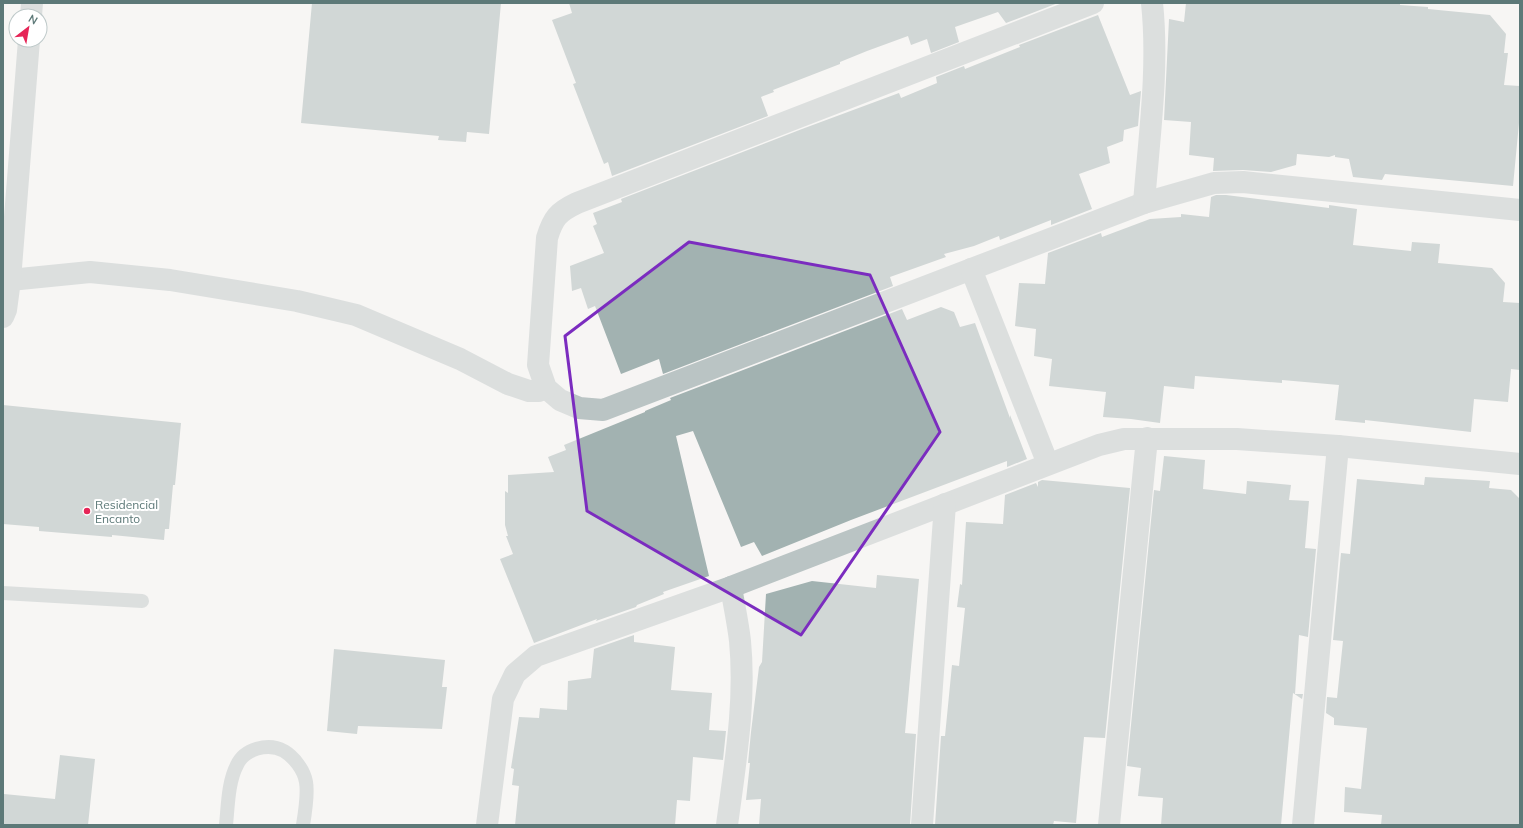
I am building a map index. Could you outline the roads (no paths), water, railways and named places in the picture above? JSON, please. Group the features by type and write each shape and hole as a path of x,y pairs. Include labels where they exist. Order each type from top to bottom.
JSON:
{"street":[{"path":"1144,203 1153,80 1155,29 1152,3"},
{"path":"1083,5 592,197 563,210 556,216 550,226 547,238 538,365 546,388 560,400 579,408 603,410 1144,203 1214,183 1243,182 1520,210"},
{"path":"3,317 6,310 10,280 28,48"},
{"path":"971,269 1048,464"},
{"path":"10,280 90,272 170,280 297,301 356,315 460,359 508,384 529,391 539,391 546,388"},
{"path":"487,825 503,699 515,674 536,656 731,587 1099,445 1124,438 1237,439 1338,446 1520,464"},
{"path":"1109,825 1147,438"},
{"path":"1303,825 1338,446"},
{"path":"922,825 945,504"},
{"path":"727,825 741,712 742,683 740,641 731,587"}],"lane":[{"path":"3,593 142,601"},
{"path":"226,825 230,790 237,764 250,750 267,747 283,751 298,764 306,782 303,825"}],"place":[{"name":"Residencial Encanto","path":"87,511"}]}
